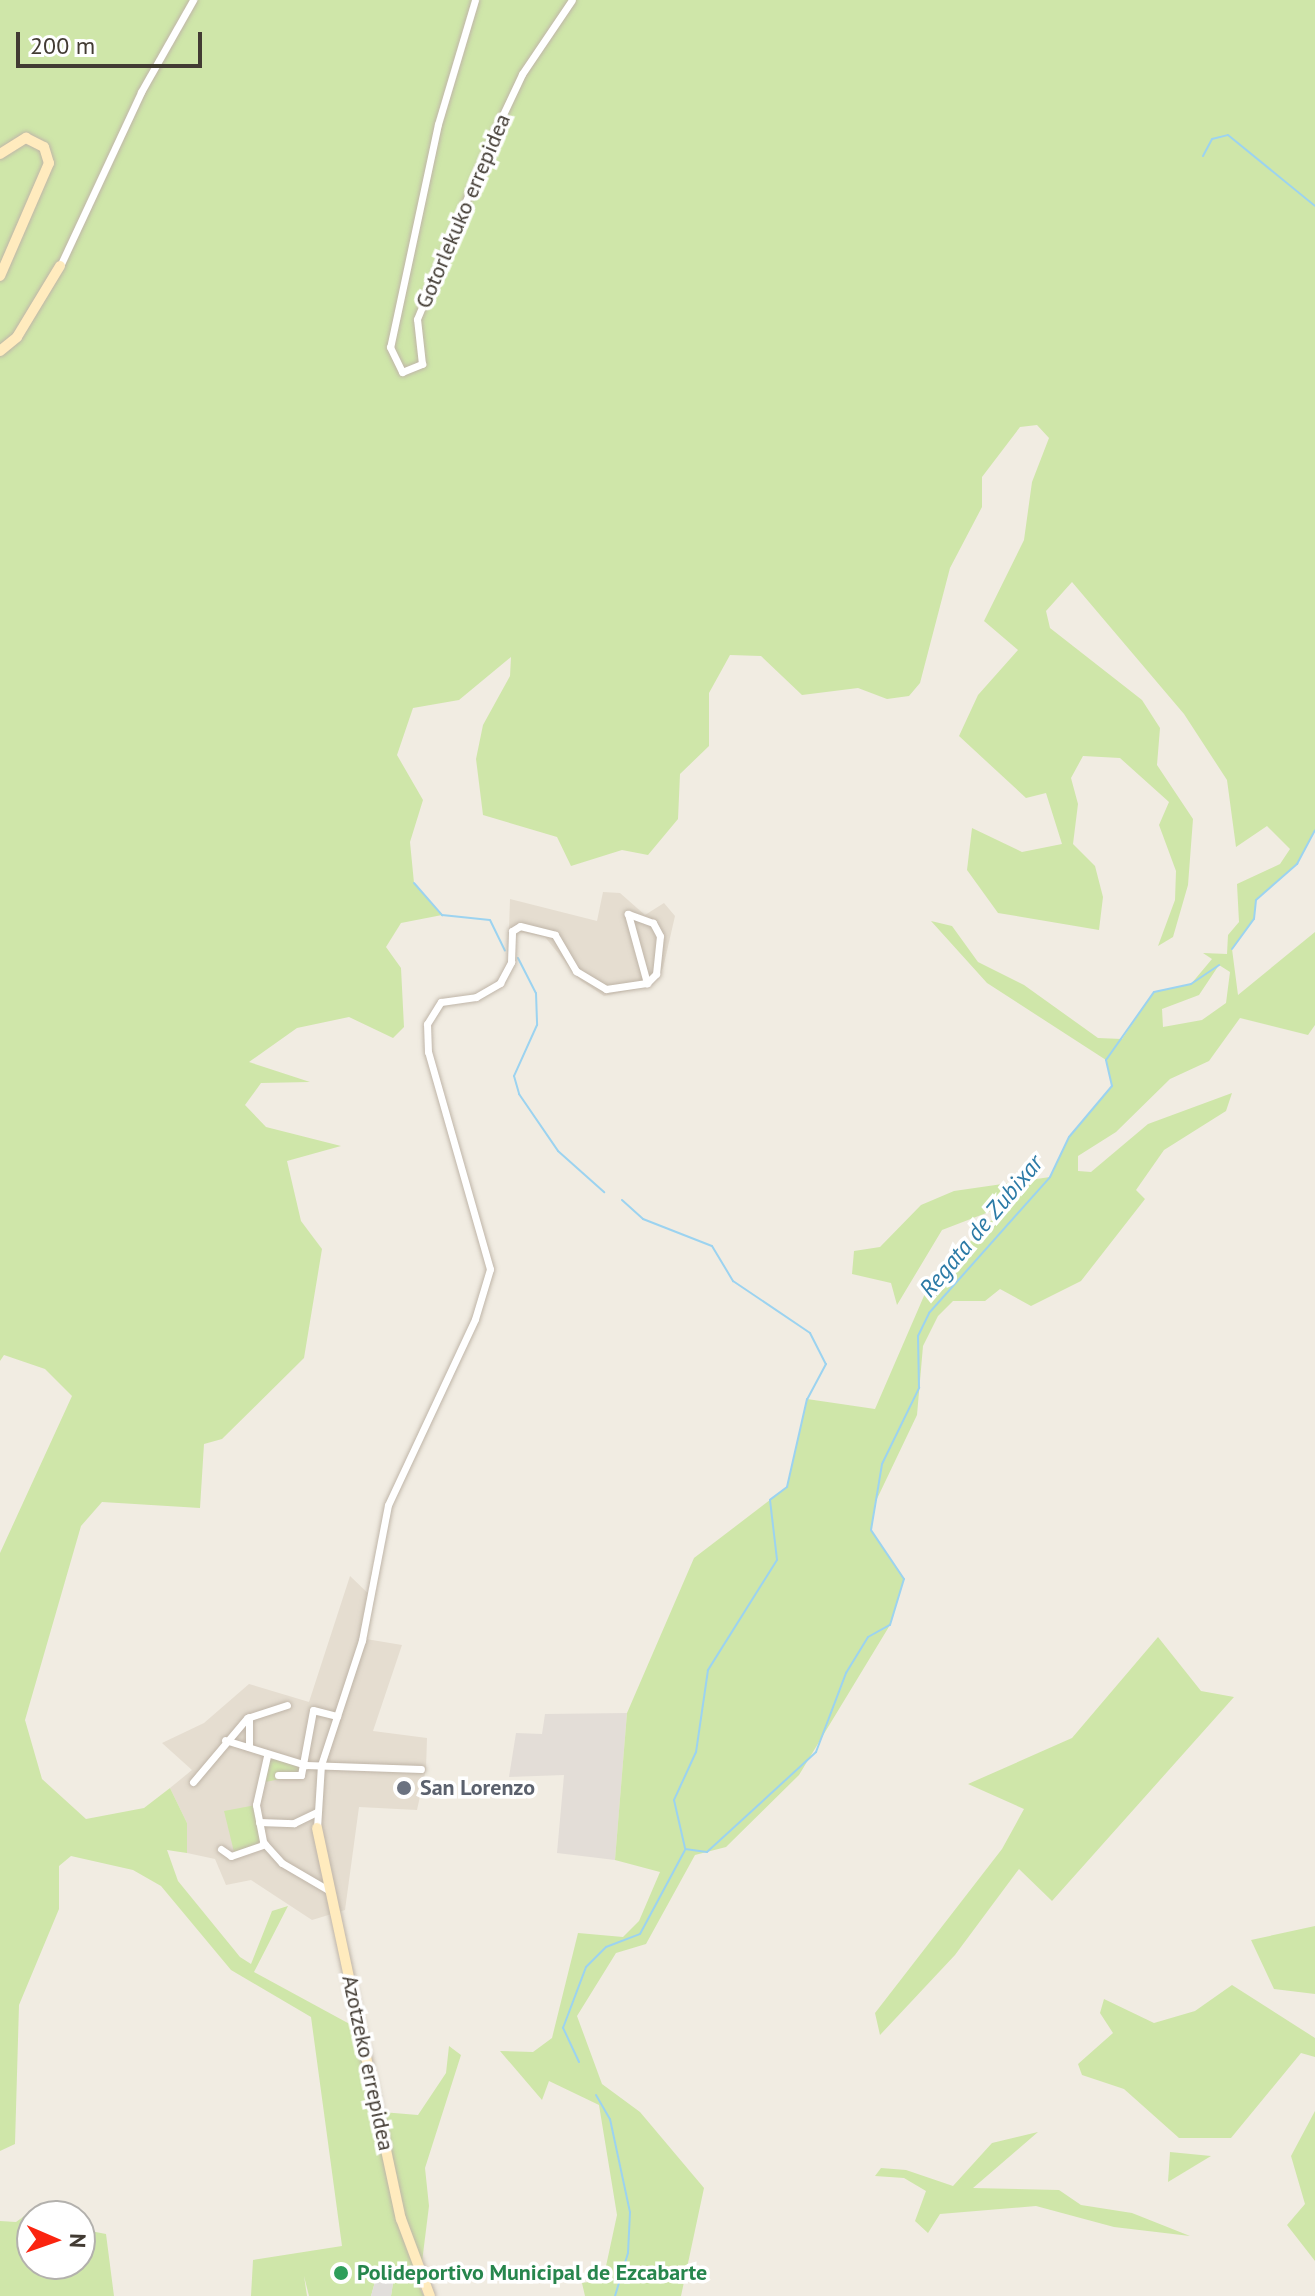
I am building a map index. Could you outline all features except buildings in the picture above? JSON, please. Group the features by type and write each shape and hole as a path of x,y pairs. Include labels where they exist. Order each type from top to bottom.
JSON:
{"street":[{"path":"0,351 17,337 60,266 193,0"},
{"name":"Gotorlekuko errepidea","path":"475,0 451,72 390,347 402,372 422,364 417,319 491,140 522,74 572,0"},
{"path":"0,154 26,138 44,147 49,163 0,276"},
{"path":"317,1828 321,1765 362,1640 388,1505 475,1319 490,1269 424,1034 441,1002 476,997 500,983 511,962 512,931 520,926 555,935 576,971 606,989 647,983 656,974 660,936 653,923 628,914 647,983"},
{"path":"193,1782 225,1740 249,1717 287,1705"},
{"path":"278,1775 301,1775 306,1765 313,1710 337,1716"},
{"path":"249,1717 249,1747"},
{"path":"225,1740 267,1756 306,1765 421,1769"},
{"path":"267,1756 259,1822 265,1844 330,1891"},
{"path":"259,1822 294,1823 318,1811"},
{"name":"Azotzeko errepidea","path":"317,1828 401,2219 430,2296"},
{"path":"221,1849 231,1856 265,1844"}],"shaded area":[{"path":"603,892 620,893 645,915 664,903 675,916 663,968 651,986 604,996 580,980 545,937 509,930 510,899 597,921"},
{"path":"350,1576 374,1599 366,1639 402,1645 373,1731 427,1738 426,1769 417,1810 359,1807 345,1910 312,1920 251,1880 226,1885 215,1859 187,1853 187,1823 170,1788 192,1770 162,1743 204,1723 249,1684 309,1702"},
{"path":"627,1713 615,1860 557,1853 564,1775 509,1777 516,1733 542,1734 545,1714"},
{"path":"381,2261 395,2270 391,2296 371,2296"}],"green space":[{"path":"0,0 1315,0 1315,830 1297,864 1256,900 1254,919 1232,949 1238,995 1315,932 1315,1025 1308,1035 1240,1018 1209,1061 1170,1079 1116,1132 1078,1156 1078,1171 1091,1172 1148,1124 1232,1093 1226,1111 1164,1150 1136,1190 1145,1199 1081,1281 1031,1306 1000,1289 985,1301 953,1301 938,1316 923,1346 917,1415 875,1503 871,1530 904,1579 890,1625 799,1775 726,1847 695,1855 646,1944 616,1953 577,2016 602,2084 640,2112 704,2188 681,2296 585,2296 582,2283 603,2280 617,2215 599,2105 549,2081 542,2100 500,2051 533,2052 552,2038 578,1933 623,1937 639,1921 660,1872 615,1860 627,1713 694,1558 787,1487 807,1399 875,1409 930,1282 1007,1205 942,1230 897,1305 891,1283 852,1274 854,1251 880,1247 921,1205 954,1191 1050,1177 1069,1137 1112,1086 1106,1060 987,983 931,921 952,926 978,962 1024,985 1098,1038 1122,1039 1154,992 1191,984 1212,959 1203,953 1227,954 1228,935 1239,922 1237,884 1280,864 1290,849 1267,826 1236,847 1227,780 1184,714 1072,582 1046,611 1050,628 1142,700 1160,728 1157,765 1193,819 1188,885 1173,937 1158,946 1175,900 1176,871 1159,825 1169,802 1120,758 1083,756 1071,778 1078,804 1073,844 1095,866 1103,897 1099,930 998,913 967,870 972,828 1022,852 1062,844 1046,793 1026,798 959,736 978,695 1018,650 984,621 1024,540 1032,482 1049,438 1037,425 1020,427 982,477 982,507 950,568 920,683 909,696 887,699 858,688 802,695 761,656 730,655 709,693 709,746 680,774 678,819 648,855 622,850 571,866 557,837 483,815 476,759 483,725 510,676 511,657 459,700 413,708 397,755 423,800 410,842 414,883 442,915 401,923 386,947 401,968 404,1027 393,1038 349,1017 297,1028 249,1062 310,1082 261,1083 245,1105 266,1127 341,1146 287,1161 301,1221 322,1249 304,1358 222,1439 204,1444 200,1508 102,1502 81,1526 25,1720 42,1779 86,1819 144,1808 170,1788 187,1823 187,1853 167,1850 178,1881 240,1957 251,1964 272,1911 288,1906 254,1972 357,2028 382,2112 418,2115 446,2073 449,2046 461,2055 425,2168 429,2206 419,2286 424,2296 391,2296 395,2270 380,2264 371,2296 309,2296 304,2276 307,2296 251,2296 253,2260 342,2246 311,2017 231,1970 161,1886 133,1870 71,1856 59,1866 59,1909 19,2005 15,2144 0,2151 0,1553 72,1396 45,1369 4,1355 0,1361","holes":["1219,965 1230,972 1226,1003 1202,1020 1163,1027 1162,1009 1199,995"]},
{"path":"1158,1637 1201,1691 1234,1697 1052,1901 1019,1869 955,1955 880,2035 875,2013 1002,1849 1024,1809 968,1784 1072,1738"},
{"path":"267,1756 306,1765 301,1775 260,1783"},
{"path":"256,1805 263,1842 234,1852 224,1811"},
{"path":"1315,1926 1315,1994 1274,1989 1251,1940"},
{"path":"1232,1985 1315,2038 1315,2057 1301,2053 1231,2138 1179,2138 1124,2089 1082,2075 1078,2064 1113,2033 1100,2013 1104,1999 1154,2023 1195,2011"},
{"path":"1315,2111 1315,2261 1287,2225 1305,2204 1291,2156"},
{"path":"1038,2132 973,2188 1059,2190 1081,2205 1132,2213 1190,2236 1114,2227 1036,2206 940,2214 928,2233 915,2221 926,2191 904,2178 875,2176 881,2168 906,2170 953,2186 992,2143"},
{"path":"1170,2152 1211,2156 1168,2182"},
{"path":"0,2221 16,2222 16,2280 96,2280 96,2232 106,2234 114,2296 0,2296"}],"waterway":[{"name":"Regata de Zubixar","path":"1203,156 1212,139 1228,135 1315,206"},
{"name":"Regata de Zubixar","path":"1232,949 1254,919 1256,900 1297,864 1315,830"},
{"path":"414,883 442,915 490,920 505,951"},
{"path":"518,958 536,993 537,1025 514,1076 519,1094 558,1151 604,1192"},
{"name":"Regata de Zubixar","path":"685,1849 707,1852 816,1752 846,1673 868,1637 890,1625 904,1579 871,1530 882,1464 919,1388 918,1336 929,1313 1050,1177 1069,1137 1112,1086 1106,1060 1154,992 1191,984 1219,965"},
{"path":"622,1200 643,1219 712,1246 733,1281 810,1333 826,1364 807,1399 787,1487 770,1500 777,1560 708,1670 696,1752 674,1800 685,1848"},
{"path":"579,2062 563,2028 586,1967 606,1947 640,1934 685,1850"},
{"path":"596,2095 610,2119 630,2212 628,2253 615,2296"}],"place":[{"name":"San Lorenzo","path":"404,1788"},
{"name":"Polideportivo Municipal de Ezcabarte","path":"341,2273"}]}
